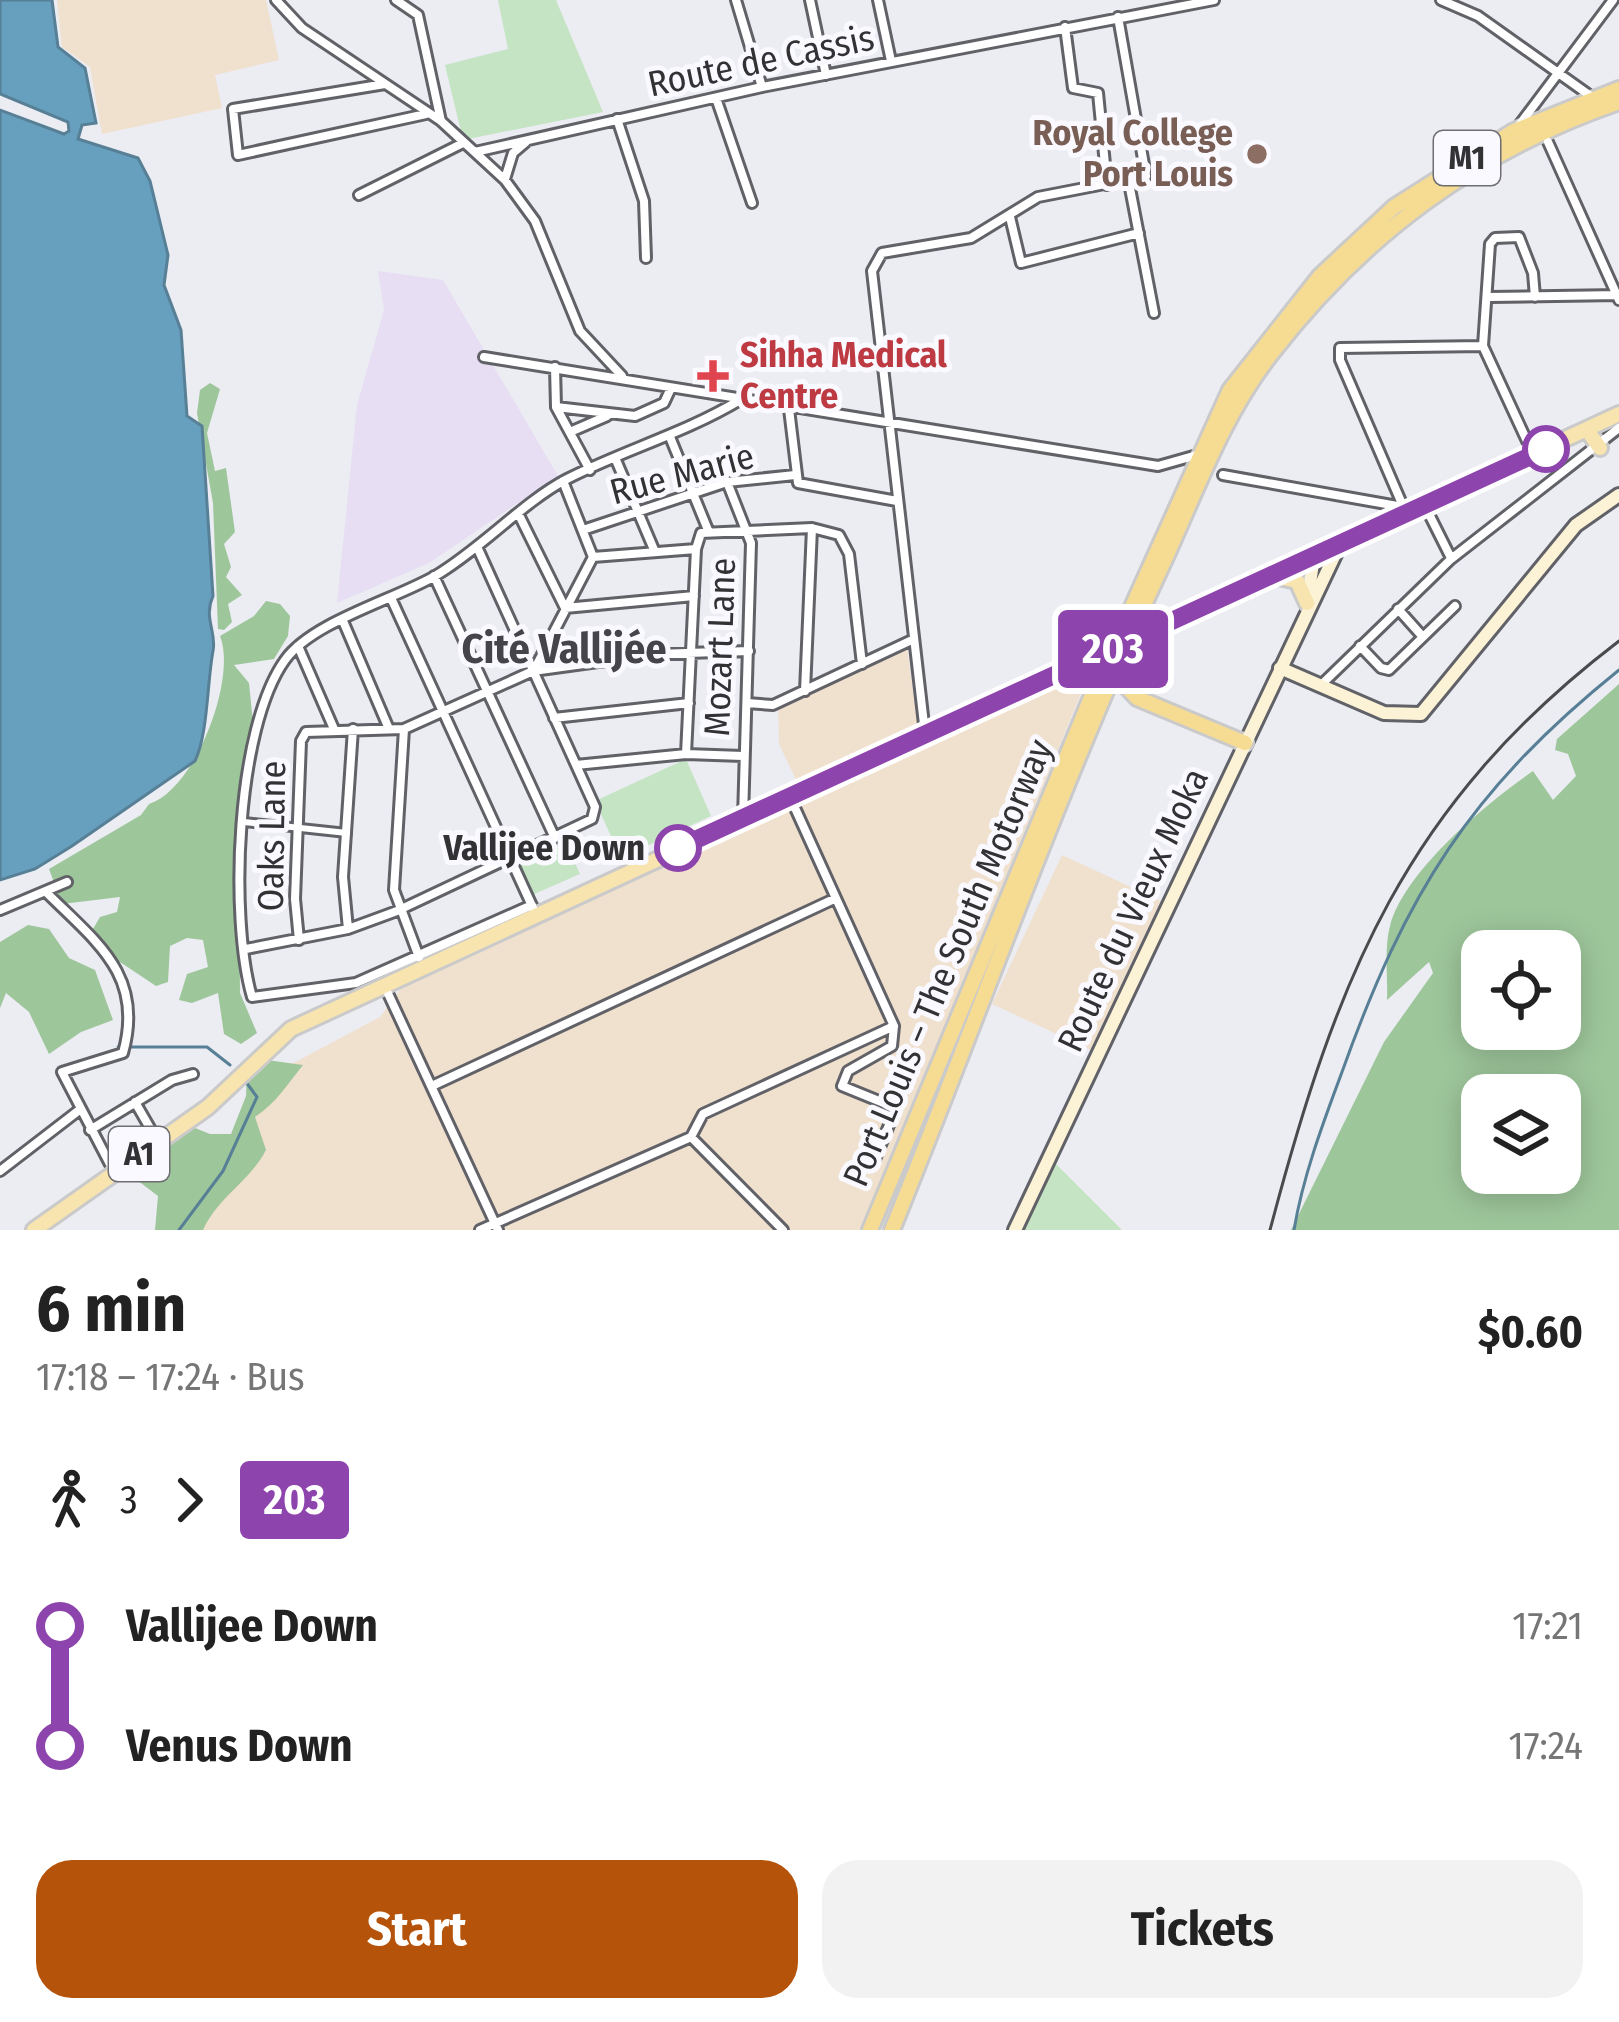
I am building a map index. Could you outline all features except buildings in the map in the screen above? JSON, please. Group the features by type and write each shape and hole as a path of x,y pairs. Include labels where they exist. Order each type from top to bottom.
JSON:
{"highway":[{"name":"Port Louis – The South Motorway","path":"870,1230 1197,455 1230,390 1320,276 1394,207 1514,131 1619,89"},
{"name":"Port Louis – The South Motorway","path":"892,1230 1124,649 1228,420 1270,354 1326,289 1395,221 1467,171 1619,102"},
{"path":"1124,649 1120,673 1127,691 1245,743"}],"main road":[{"name":"A1","path":"34,1230 208,1107 270,1043 534,910 1272,577 1405,510 1425,506 1619,414"},
{"path":"1587,430 1600,448"},
{"path":"1280,668 1384,713 1421,714 1567,536 1619,495"},
{"name":"Route du Vieux Moka","path":"1015,1230 1340,544"},
{"name":"Route du Vieux Moka","path":"1307,609 1314,557"},
{"path":"1272,577 1297,581 1307,609"}],"street":[{"path":"276,0 302,28 441,121 505,180 535,221 580,331 622,377"},
{"path":"396,0 418,15 441,121"},
{"path":"736,0 762,87"},
{"path":"810,0 826,75"},
{"path":"878,0 891,61"},
{"name":"Route de Cassis","path":"475,152 762,87 1214,0"},
{"path":"1442,0 1478,16 1592,97"},
{"path":"1469,0 1478,16"},
{"path":"1514,131 1613,0"},
{"path":"925,735 872,271 876,259 971,238 1038,197 1130,183 1146,176 1118,17"},
{"path":"1065,28 1073,88 1098,93 1107,185"},
{"path":"385,84 236,108 230,114 238,155 244,158 428,114"},
{"path":"716,98 752,203"},
{"path":"617,119 644,201 646,258"},
{"path":"505,180 513,153 532,137"},
{"path":"1490,297 1618,296 1548,142"},
{"path":"359,195 461,144"},
{"path":"1130,183 1154,313"},
{"path":"1010,218 1021,263 1139,233"},
{"path":"1533,455 1483,346 1490,297 1490,244 1495,238 1519,237 1534,273 1535,297"},
{"path":"1405,510 1339,354 1352,344 1483,346"},
{"path":"484,357 1158,466 1197,455"},
{"path":"556,367 556,407 590,470"},
{"path":"556,407 649,414 668,399 671,388"},
{"path":"391,598 534,910 356,983 252,997 241,872 244,823 255,722 285,658 309,637 434,576 478,549 563,481 740,400"},
{"path":"789,409 795,475 807,488 897,501"},
{"path":"570,432 612,413"},
{"path":"1322,685 1451,559 1600,448 1619,428"},
{"path":"669,436 704,532 696,548 686,754"},
{"path":"616,459 655,552"},
{"name":"Rue Marie","path":"583,530 727,482 795,475"},
{"path":"1223,475 1405,510"},
{"path":"533,671 593,557 563,481"},
{"name":"Mozart Lane","path":"727,482 749,529 743,818"},
{"path":"1425,506 1451,559"},
{"path":"520,517 565,608"},
{"path":"704,532 812,528 839,535 849,554 862,664"},
{"path":"805,691 812,528"},
{"path":"593,557 696,548"},
{"path":"246,949 348,929 398,911 584,825 595,813 478,549"},
{"path":"434,576 555,838"},
{"path":"565,608 694,596"},
{"path":"1360,646 1389,670 1455,606"},
{"path":"1398,608 1424,637"},
{"path":"343,621 389,729"},
{"path":"747,703 773,705 914,639"},
{"path":"298,646 334,729 404,729 533,671 692,651 749,651"},
{"path":"554,718 689,703"},
{"name":"Oaks Lane","path":"299,940 298,827 304,734 334,729"},
{"path":"348,929 353,729"},
{"path":"404,729 398,911 418,957"},
{"path":"576,765 686,754 743,756"},
{"path":"790,796 894,1026 892,1046 848,1071 842,1086 896,1108 873,1165"},
{"path":"244,823 347,833"},
{"path":"0,910 67,882"},
{"path":"46,892 112,958 124,979 123,1053 62,1072 78,1112 113,1170"},
{"path":"434,1085 834,899"},
{"path":"384,986 434,1085 496,1227"},
{"path":"480,1230 496,1227 691,1137 703,1114 894,1026"},
{"path":"90,1131 172,1080 194,1074"},
{"path":"135,1102 158,1142"},
{"path":"0,1172 78,1112"},
{"path":"691,1137 782,1230"}],"shaded area":[{"path":"57,0 266,0 279,60 215,75 222,108 102,134 90,67 62,47"},
{"path":"378,271 443,280 558,476 429,563 337,603 357,405 384,310"},
{"path":"907,647 918,728 798,784 779,744 778,705"},
{"path":"1091,669 861,1230 194,1230 254,1084 380,1017 411,975"},
{"path":"1062,855 1161,901 1091,1050 992,1004"}],"green space":[{"path":"498,0 556,0 603,112 463,140 445,65 508,49"},
{"path":"210,383 220,389 207,433 215,471 226,468 235,532 224,544 231,567 226,577 242,595 228,604 232,622 224,630 218,629 213,503 197,413 200,390"},
{"path":"266,601 280,604 290,616 288,636 274,659 234,665 249,683 253,723 239,872 240,993 257,1033 241,1044 224,1034 218,993 192,1003 179,1000 187,974 208,967 203,940 187,938 170,946 168,982 156,986 108,954 93,929 100,917 117,912 120,897 62,904 49,869 141,815 182,777 197,755 217,704 223,678 220,636 254,616"},
{"path":"1619,684 1619,1230 1291,1230 1384,1042 1433,973 1429,962 1387,1000 1388,935 1398,905 1450,840 1533,771 1553,800 1576,776 1568,754 1555,750 1557,739"},
{"path":"686,759 711,816 621,858 595,801"},
{"path":"564,838 580,874 532,895 517,860"},
{"path":"28,925 49,929 69,958 95,970 113,1020 81,1032 49,1054 29,1012 6,993 0,1008 0,942"},
{"path":"267,1060 303,1065 255,1117 266,1150 259,1161 203,1230 155,1230 158,1196 129,1174 164,1152 190,1126 210,1134 231,1134 246,1096 247,1069"},
{"path":"1055,1163 1122,1230 1023,1230"}],"water":[{"path":"0,0 52,0 58,47 85,68 96,123 82,125 78,139 138,158 150,181 168,255 164,285 181,330 187,416 202,426 214,644 205,723 195,761 35,869 0,880 0,110 64,134 69,131 68,122 0,94"}],"waterway":[{"path":"1294,1230 1308,1170 1342,1072 1366,1008 1418,898 1483,803 1522,758 1619,670"},
{"path":"118,1047 207,1047 230,1065"},
{"path":"179,1230 223,1171 257,1097 243,1078"}],"tram line":[{"path":"1270,1230 1323,1054 1389,902 1432,833 1483,767 1545,703 1619,641"}],"bus line":[{"name":"203","path":"678,848 1546,449"}],"place":[{"name":"Royal College Port Louis","path":"1257,154"},
{"name":"Sihha Medical Centre","path":"713,376"},
{"name":"Vallijee Down","path":"678,848"}],"district":[{"name":"Cité Vallijée","path":"564,649"}]}
